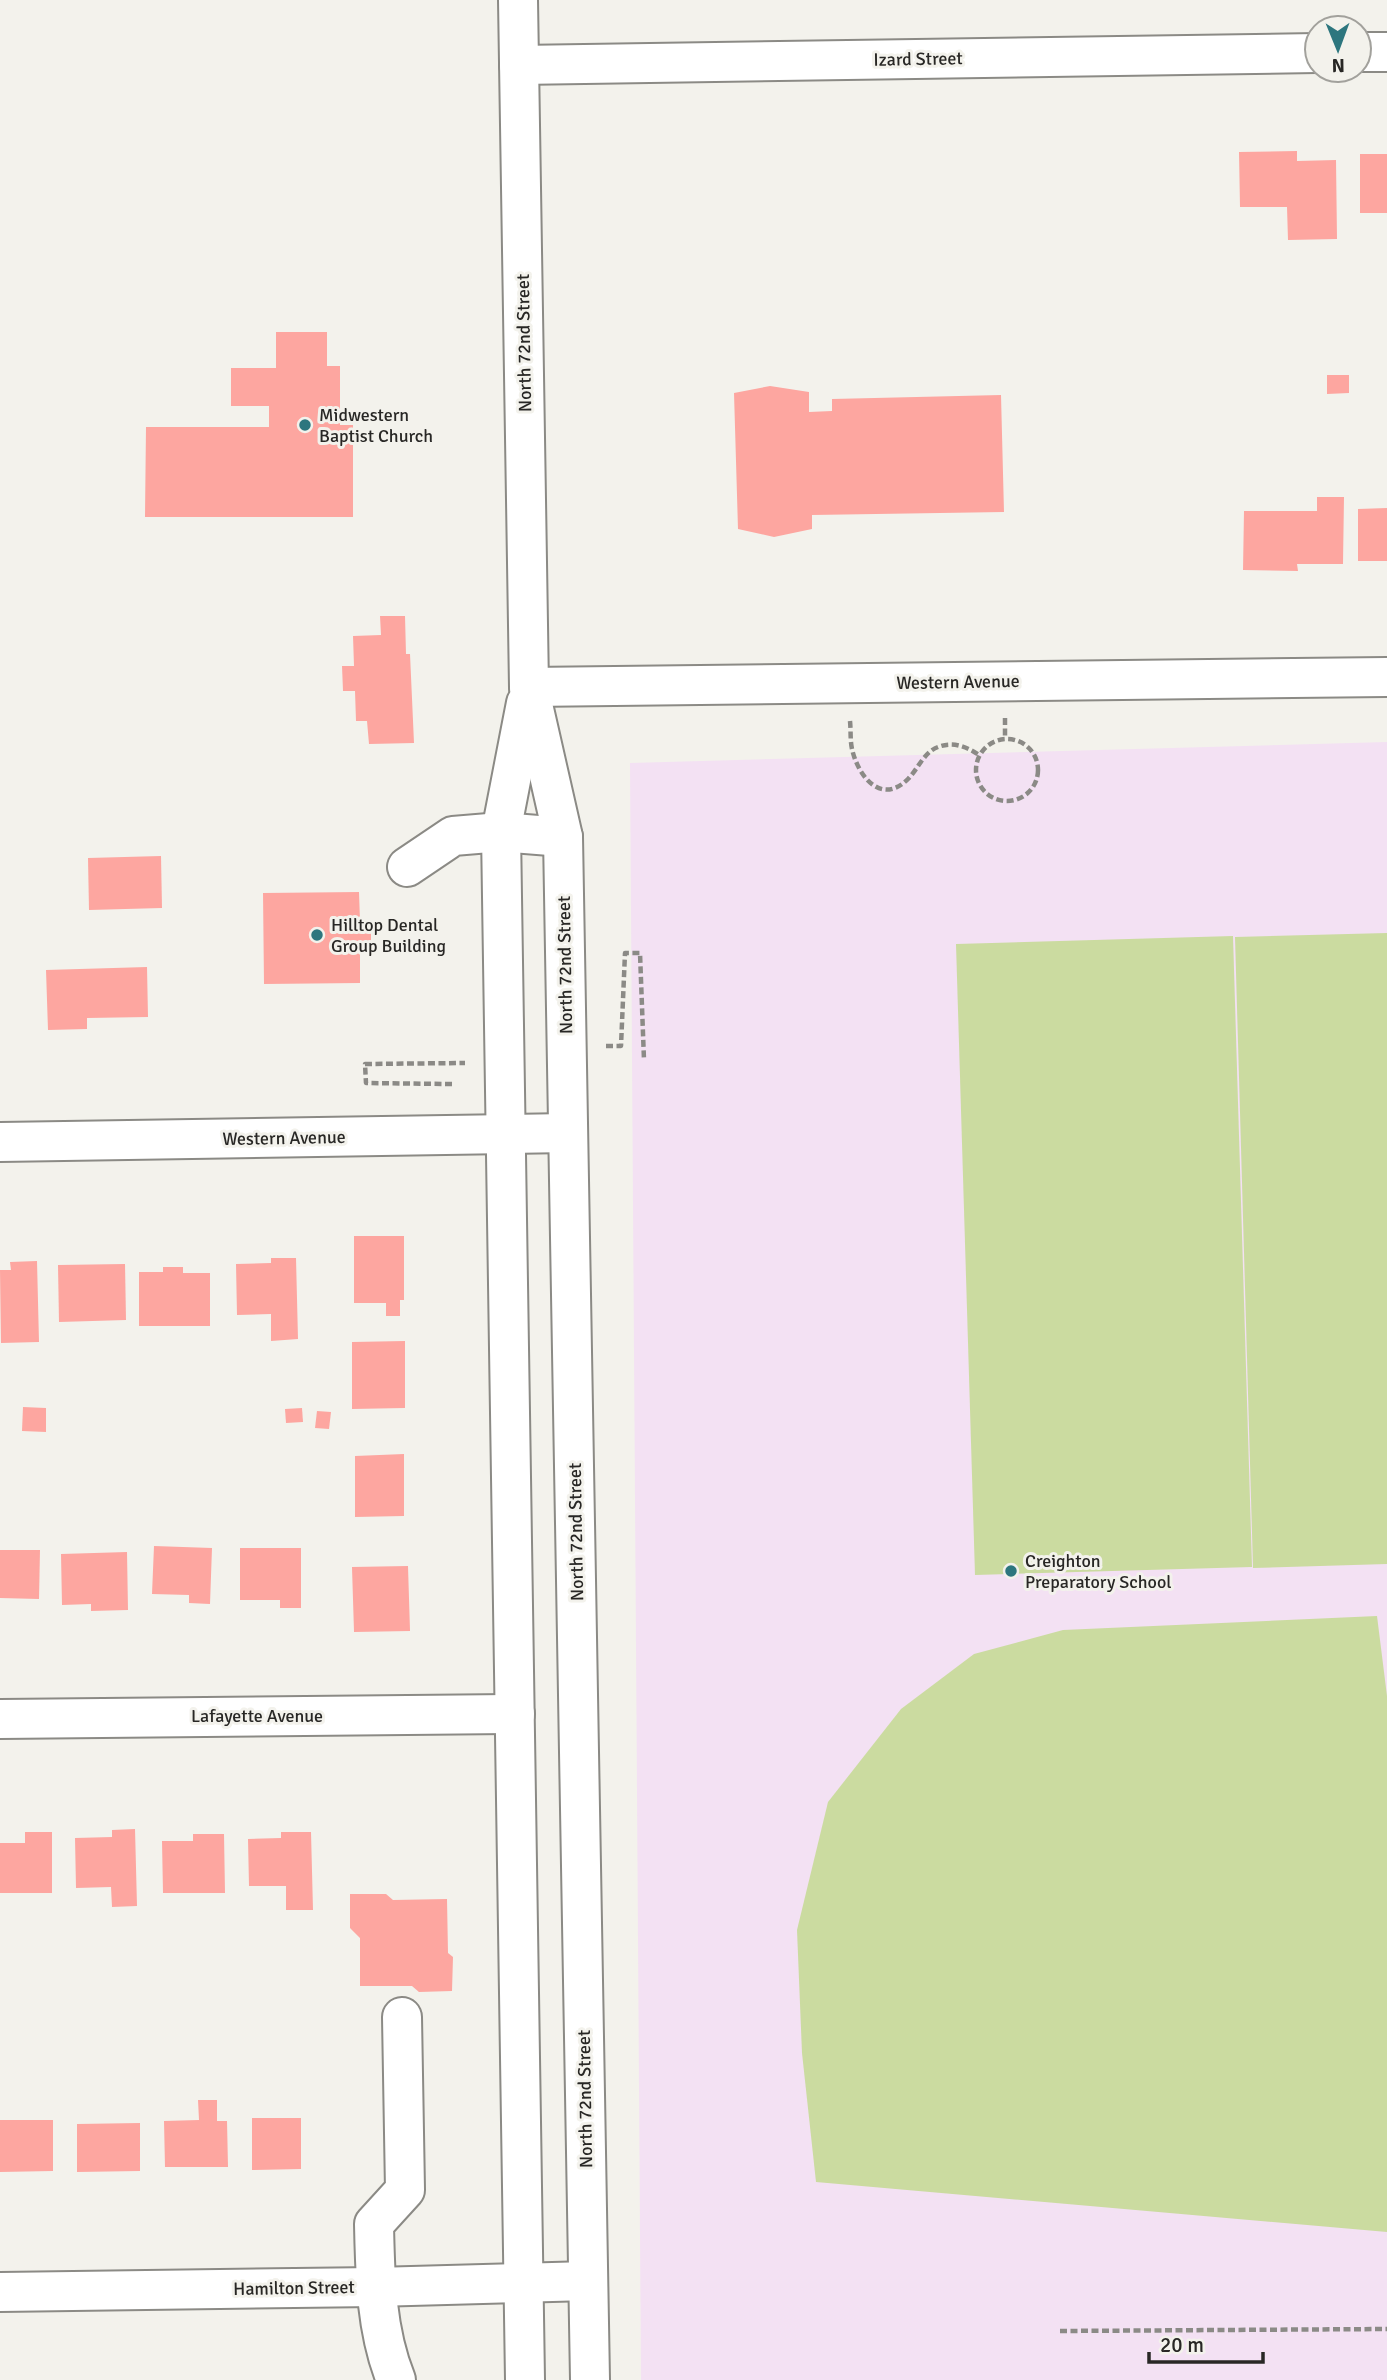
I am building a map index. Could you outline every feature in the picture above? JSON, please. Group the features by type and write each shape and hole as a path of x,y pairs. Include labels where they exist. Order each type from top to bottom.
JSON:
{"main road":[{"name":"North 72nd Street","path":"518,0 530,687 563,837 590,2380"},
{"name":"Izard Street","path":"519,65 1303,53"},
{"name":"Western Avenue","path":"530,687 1387,677"},
{"name":"North 72nd Street","path":"525,2380 500,832 530,687"},
{"path":"407,867 453,836 500,832 563,837"},
{"name":"Western Avenue","path":"0,1142 568,1133"},
{"name":"Lafayette Avenue","path":"0,1719 514,1714"},
{"path":"396,2380 390,2365 375,2287 374,2224 405,2190 402,2017"},
{"name":"Hamilton Street","path":"0,2292 588,2281"}],"path":[{"path":"1004,719 1005,738"},
{"path":"850,721 852,748 859,768 869,783 883,790 894,788 907,780 926,755 937,747 956,745 979,755"},
{"path":"1005,738 1024,743 1037,759 1039,769 1038,779 1025,795 1006,801 987,793 976,775 979,755 994,741 1005,738"},
{"path":"621,1046 625,953 640,953 644,1060"},
{"path":"452,1084 366,1083 365,1064 470,1063"},
{"path":"1060,2330 1387,2329"}],"shaded area":[{"name":"Creighton Preparatory School","path":"1387,742 1387,2380 641,2380 630,763"}],"green space":[{"path":"1387,933 1387,1564 1253,1568 1235,937"},
{"path":"1233,936 1252,1567 975,1575 956,944"},
{"path":"1377,1616 1387,1696 1387,2232 816,2182 802,2053 797,1930 828,1802 901,1709 974,1654 1063,1630"}],"building":[{"path":"1297,151 1297,161 1336,160 1337,239 1288,240 1287,207 1240,207 1239,152"},
{"path":"1360,154 1387,154 1387,213 1360,213"},
{"name":"Midwestern Baptist Church","path":"276,332 327,332 327,366 340,366 340,425 353,425 353,517 145,517 146,427 269,427 269,406 231,406 231,368 276,368"},
{"path":"1327,375 1349,375 1349,393 1327,394"},
{"path":"770,386 809,392 809,412 832,411 832,399 1001,395 1004,512 812,515 812,529 774,537 738,529 734,393"},
{"path":"1317,497 1344,497 1343,564 1297,564 1298,571 1243,570 1244,511 1317,511"},
{"path":"1387,508 1387,561 1358,561 1358,509"},
{"path":"380,616 405,616 406,654 410,654 414,743 369,744 367,721 356,721 355,691 343,691 342,666 354,666 353,636 381,635"},
{"path":"161,856 162,908 89,910 88,858"},
{"name":"Hilltop Dental Group Building","path":"359,892 360,921 371,922 371,948 360,948 360,983 264,984 263,893"},
{"path":"147,967 148,1017 87,1018 87,1029 48,1030 46,970"},
{"path":"354,1236 404,1236 404,1300 400,1300 400,1316 386,1316 386,1303 354,1303"},
{"path":"271,1258 296,1258 298,1339 271,1341 271,1314 237,1315 236,1264 271,1263"},
{"path":"37,1261 39,1342 1,1343 0,1270 11,1270 10,1262"},
{"path":"125,1264 126,1320 59,1322 58,1265"},
{"path":"163,1267 183,1267 183,1273 210,1273 210,1326 139,1326 139,1272 163,1272"},
{"path":"405,1341 405,1408 352,1409 352,1342"},
{"path":"23,1407 46,1408 46,1432 22,1431"},
{"path":"302,1408 303,1422 286,1423 285,1409"},
{"path":"317,1411 331,1412 329,1429 315,1428"},
{"path":"404,1454 404,1516 355,1517 355,1456"},
{"path":"154,1546 212,1548 210,1604 189,1603 189,1595 152,1594"},
{"path":"240,1548 301,1548 301,1608 280,1608 280,1600 240,1600"},
{"path":"0,1550 40,1550 39,1599 0,1598"},
{"path":"127,1552 128,1610 91,1611 91,1604 62,1605 61,1554"},
{"path":"408,1566 410,1631 354,1632 352,1567"},
{"path":"135,1829 137,1906 112,1907 111,1887 76,1888 75,1838 112,1837 112,1830"},
{"path":"25,1832 52,1832 52,1893 0,1893 0,1843 25,1843"},
{"path":"281,1832 311,1832 313,1910 286,1910 286,1886 249,1886 248,1839 281,1838"},
{"path":"193,1834 224,1834 225,1893 163,1893 162,1841 193,1841"},
{"path":"350,1894 386,1894 393,1900 447,1899 448,1953 453,1957 452,1991 419,1992 412,1986 360,1986 360,1938 350,1928"},
{"path":"198,2100 217,2100 217,2121 227,2121 228,2167 165,2167 164,2121 199,2120"},
{"path":"252,2118 301,2118 301,2169 252,2170"},
{"path":"0,2120 53,2120 53,2171 0,2172"},
{"path":"140,2123 140,2171 77,2172 77,2124"}],"place":[{"name":"Midwestern Baptist Church","path":"305,425"},
{"name":"Hilltop Dental Group Building","path":"317,935"},
{"name":"Creighton Preparatory School","path":"1011,1571"}]}
